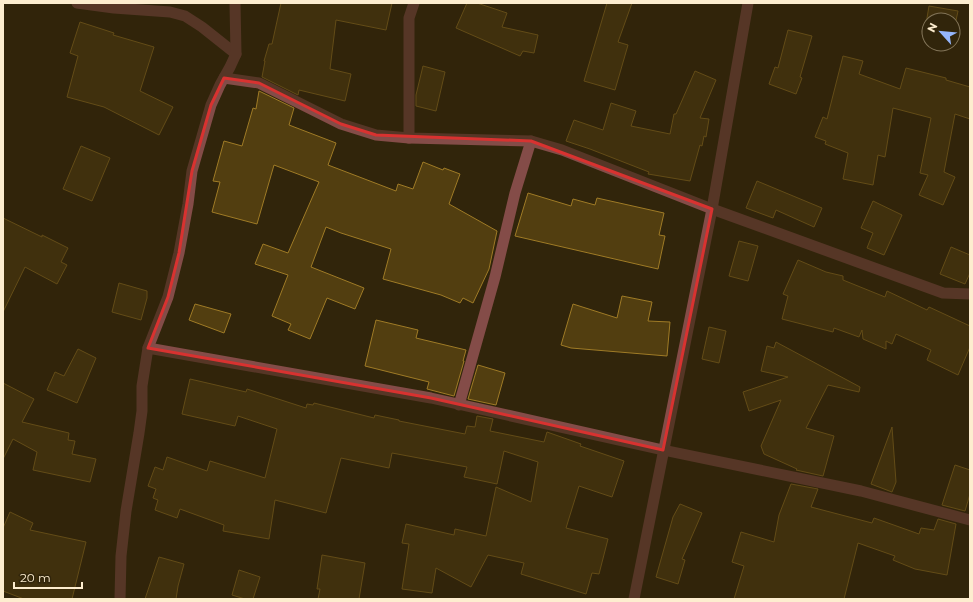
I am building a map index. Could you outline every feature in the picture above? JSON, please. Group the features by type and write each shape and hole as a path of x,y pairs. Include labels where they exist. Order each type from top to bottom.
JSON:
{"street":[{"path":"78,3 114,8 170,12 185,16 202,27 236,54"},
{"path":"120,599 121,556 126,511 142,411 142,386 148,348 168,297 179,253 188,204 192,171 211,105 236,54 235,3"},
{"path":"409,138 409,18 414,3"},
{"path":"634,599 712,208 748,3"},
{"path":"224,78 259,83 340,124 376,135 409,138 531,141 562,150 712,208 943,293 970,294"},
{"path":"459,404 495,277 515,193 531,141"},
{"path":"148,348 431,398 663,450 861,491 970,520"}],"highlighted area":[{"path":"224,78 259,83 341,124 376,135 531,141 712,209 663,450 431,398 148,348 168,297 179,253 192,171 211,105"}],"building":[{"path":"281,3 392,3 386,30 336,20 330,69 351,74 345,101 299,90 298,95 262,77 264,61 269,44 272,44"},
{"path":"467,3 477,3 507,13 502,27 538,35 534,53 523,51 520,56 456,28"},
{"path":"607,3 632,3 618,42 628,45 615,90 584,81"},
{"path":"929,6 958,11 958,12 928,12"},
{"path":"80,22 114,33 113,35 154,47 140,91 173,107 159,135 104,107 67,97 78,56 70,53"},
{"path":"788,30 812,36 800,77 802,78 796,94 769,84 775,67 778,68"},
{"path":"843,56 863,61 859,74 900,89 906,68 946,78 946,80 970,87 970,119 955,114 944,172 955,177 943,205 919,195 928,175 920,173 931,118 893,108 885,157 878,155 873,185 843,179 848,153 825,144 826,141 815,137 823,117 827,119"},
{"path":"423,66 445,72 436,111 416,106 416,95"},
{"path":"695,71 716,80 700,118 709,119 706,137 704,136 702,146 700,145 690,181 648,174 649,172 566,141 574,120 603,130 611,103 636,111 631,126 670,134 674,114 676,114"},
{"path":"259,91 294,108 289,125 336,143 328,165 396,191 398,184 413,189 423,162 443,170 444,168 460,174 449,204 497,231 489,269 473,303 463,298 460,303 441,295 383,279 391,249 326,227 311,267 364,288 355,309 327,298 310,339 288,330 291,324 272,316 288,275 255,264 263,244 288,253 319,182 274,165 257,224 212,212 220,182 213,181 224,141 242,146 253,108 256,109"},
{"path":"81,146 110,158 92,201 63,189"},
{"path":"757,181 822,208 814,227 776,210 773,218 746,208"},
{"path":"528,193 571,206 573,199 595,205 597,198 664,213 659,235 665,236 658,269 515,236"},
{"path":"873,201 902,215 884,255 867,248 873,233 861,228"},
{"path":"3,218 68,248 61,262 67,265 57,284 25,267 3,312"},
{"path":"739,241 758,246 748,281 729,276"},
{"path":"951,247 970,255 970,273 965,284 940,274"},
{"path":"798,260 826,272 843,276 843,280 885,297 887,291 927,310 929,307 970,326 970,347 958,375 927,360 931,350 896,334 892,344 886,341 886,349 863,339 862,330 859,337 834,328 833,332 782,319 788,296 783,294"},
{"path":"119,283 147,291 147,298 141,320 112,312"},
{"path":"622,296 652,302 648,321 670,322 667,356 571,348 561,345 573,304 617,318"},
{"path":"195,304 231,314 224,333 189,320"},
{"path":"376,320 418,330 416,338 466,350 454,396 427,389 429,382 365,366"},
{"path":"709,327 726,331 719,363 702,359"},
{"path":"776,342 860,387 859,392 828,385 806,428 834,436 823,476 796,470 797,469 764,454 761,446 781,400 749,411 743,392 788,377 761,371 767,346 774,348"},
{"path":"78,349 96,358 77,403 47,390 55,372 64,376"},
{"path":"478,365 505,373 496,405 468,399"},
{"path":"190,379 246,392 247,389 306,408 307,404 313,405 314,403 374,418 375,415 465,434 467,426 475,427 477,416 493,419 490,431 544,442 547,432 581,444 580,446 624,461 612,497 579,486 566,528 608,539 599,574 592,573 586,594 521,574 524,563 488,555 471,587 436,568 432,593 402,589 409,544 402,543 406,524 454,535 455,529 486,536 496,487 531,502 538,462 504,451 497,484 464,477 467,467 392,453 389,468 341,458 326,513 275,500 269,539 223,531 224,525 180,509 177,518 155,510 158,500 153,498 156,489 148,486 155,467 163,470 167,457 207,471 210,461 265,478 277,429 238,416 235,426 182,414"},
{"path":"3,383 34,399 22,422 69,433 68,440 75,441 72,454 96,459 90,482 33,470 37,452 13,439 3,459"},
{"path":"892,427 896,482 892,492 871,484"},
{"path":"955,465 970,470 970,494 965,511 942,505"},
{"path":"791,484 818,489 811,507 872,523 874,518 919,534 921,528 934,530 938,519 956,524 947,575 915,569 893,560 895,556 858,543 844,599 734,599 744,566 732,562 741,532 774,542 779,515"},
{"path":"680,504 702,513 682,559 685,560 678,584 656,577 673,517"},
{"path":"10,512 33,523 30,530 86,542 72,599 24,599 3,591 3,528"},
{"path":"322,555 365,563 359,599 318,599 320,589 317,589"},
{"path":"159,557 184,564 176,599 145,599"},
{"path":"239,570 260,577 253,599 245,599 232,595"}]}
